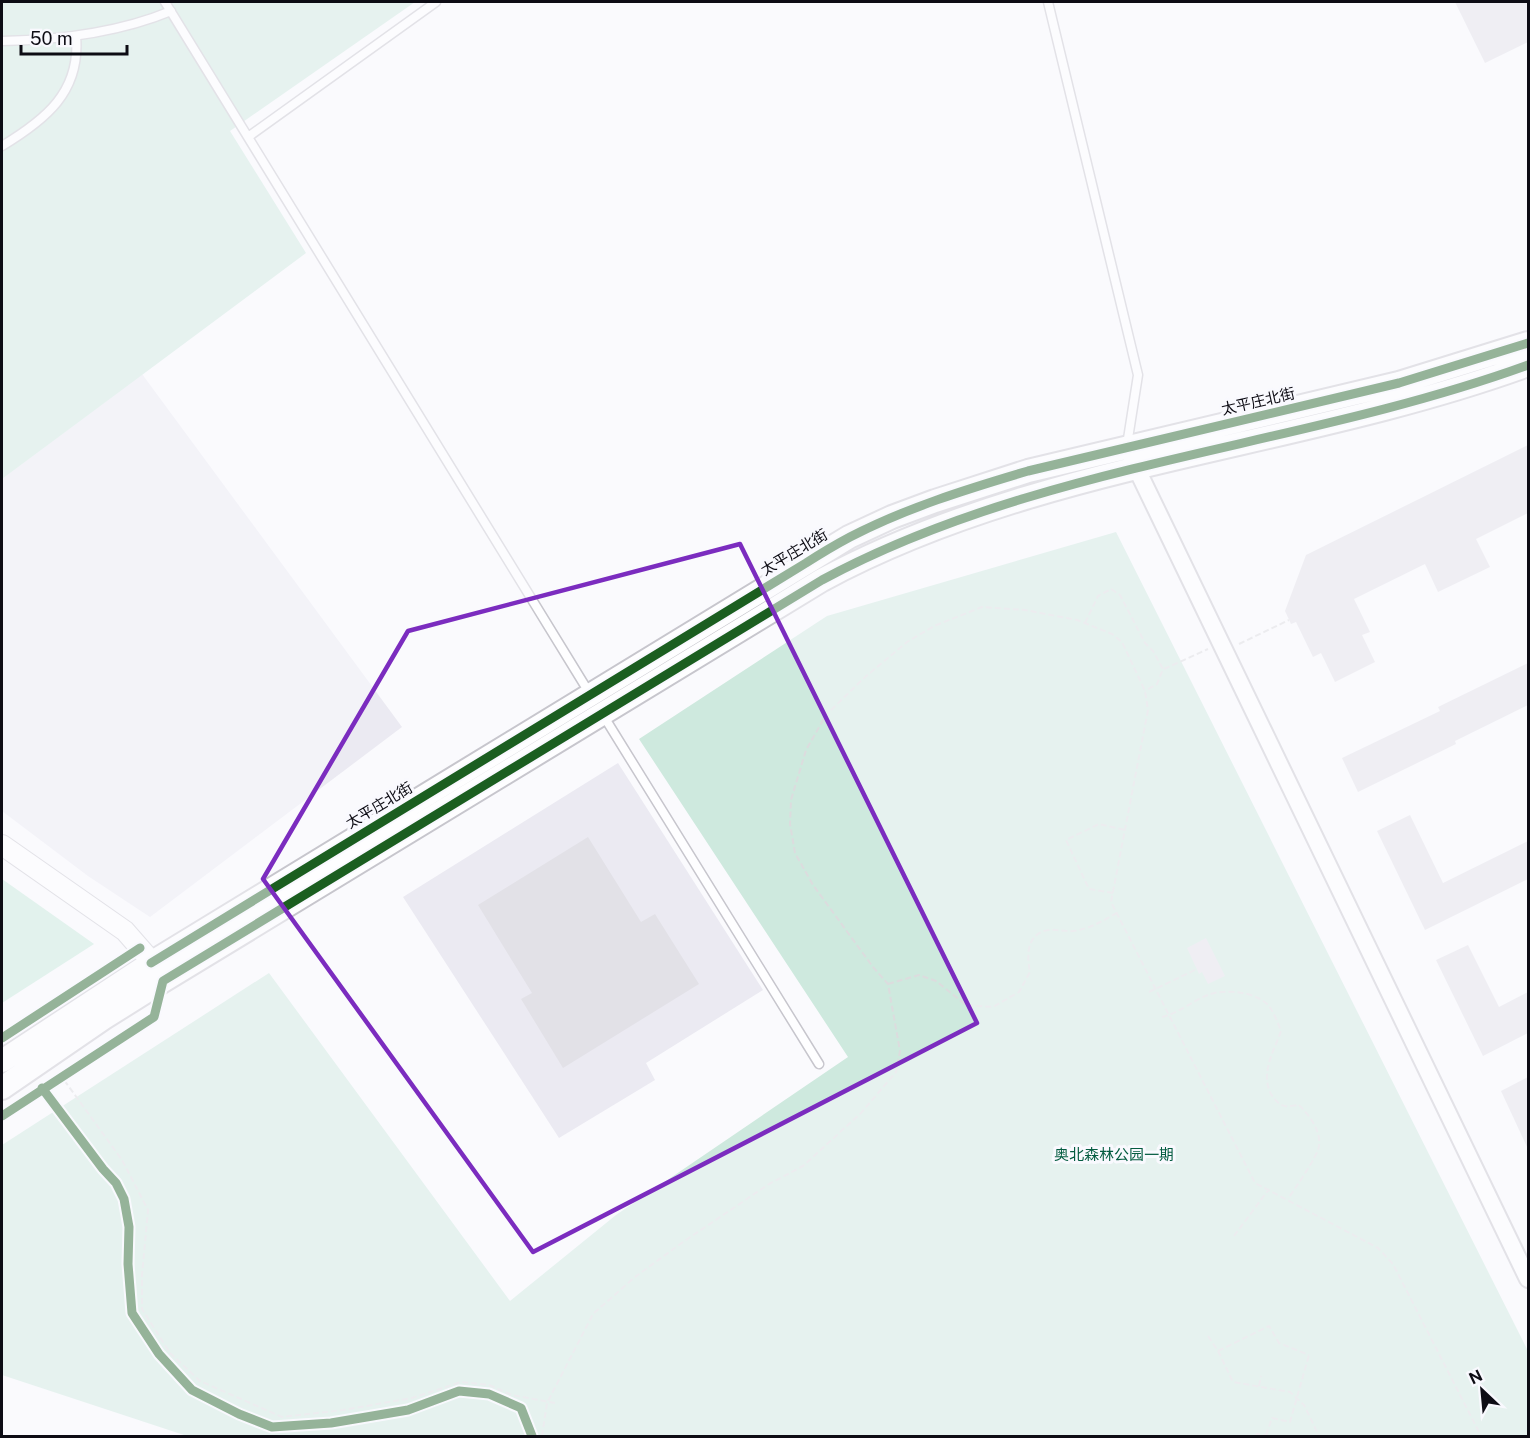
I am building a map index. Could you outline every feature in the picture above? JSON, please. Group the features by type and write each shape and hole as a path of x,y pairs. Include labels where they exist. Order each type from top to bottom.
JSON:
{"main road":[{"name":"太平庄北街","path":"2,1088 157,972 590,694 849,537 892,517 977,486 1078,457 1399,383 1528,343"},
{"name":"太平庄北街","path":"2,1061 602,713 860,559 900,541 984,510 1136,468 1405,405 1528,366"}],"street":[{"path":"1126,447 1528,1279"},
{"path":"2,845 125,931 157,972"}],"lane":[{"path":"165,2 819,1064"},
{"path":"248,137 436,2"},
{"path":"1048,2 1138,375 1126,447"},
{"path":"2,41 76,36 126,27 171,11"},
{"path":"2,146 34,126 62,97 77,60 76,36"}],"path":[{"path":"1085,623 1098,596 1111,589 1120,595 1145,644 1154,651 1163,669 1157,684 1145,691"},
{"path":"542,1437 547,1403 593,1314 635,1277 683,1242 769,1184 803,1166 861,1113 896,1072 900,1051 888,984 813,885 795,853 790,824 791,800 806,750 826,716 864,678 907,642 934,626 982,607 1025,610 1085,623 1112,634 1122,642 1145,691 1149,710 1111,903 1256,1183 1288,1198 1378,1248 1393,1264 1481,1437"},
{"path":"1163,669 1289,620"},
{"path":"1113,893 1089,889 1066,840 1099,824 1125,830"},
{"path":"888,984 919,975 936,981 966,1005 993,1007 1019,992 1030,972 1026,955 1032,939 1044,931 1073,931 1095,926 1117,913"},
{"path":"1149,992 1197,969"},
{"path":"1162,1017 1209,994 1225,992 1260,997 1270,1007 1281,1031 1266,1076 1268,1088 1274,1100 1284,1106 1299,1105 1309,1116 1317,1133 1319,1147 1288,1198"},
{"path":"46,1056 122,1160 148,1210 142,1275 142,1309 170,1353 200,1381 282,1417 343,1410 412,1398 461,1382 489,1385 512,1395 555,1403"},
{"path":"52,1082 70,1070"},
{"path":"1234,1236 1269,1189"},
{"path":"1218,1351 1269,1326 1279,1343 1309,1355 1290,1422 1272,1418 1266,1435"},
{"path":"1208,1336 1233,1382 1290,1392 1304,1405 1319,1437"},
{"path":"159,1354 172,1368"},
{"path":"1259,1386 1261,1376"},
{"path":"408,1410 459,1391 489,1394 521,1408"},
{"path":"273,1427 308,1424"},
{"path":"1255,1437 1257,1434 1271,1437"}],"highlighted area":[{"path":"740,544 977,1023 533,1252 263,879 408,631"}],"shaded area":[{"path":"142,374 402,727 150,917 88,876 2,811 2,479"},
{"path":"618,763 763,990 646,1063 655,1080 559,1138 403,897"}],"green space":[{"path":"2,2 415,2 230,131 306,253 2,479"},
{"name":"奥北森林公园一期","path":"1116,532 1528,1351 1528,1436 187,1436 2,1375 2,1145 269,973 510,1301 616,1215 848,1057 639,739 827,616"},
{"path":"2,879 94,944 2,1003"}],"building":[{"path":"1455,2 1528,2 1528,42 1485,63"},
{"path":"1528,445 1528,513 1476,539 1490,567 1438,592 1425,564 1354,599 1370,632 1362,635 1375,662 1335,682 1321,653 1313,657 1296,622 1291,624 1285,611 1306,555"},
{"path":"1528,663 1528,705 1455,741 1456,744 1358,792 1342,758 1440,711 1438,707"},
{"path":"1410,815 1443,883 1528,841 1528,879 1425,930 1377,831"},
{"path":"588,837 641,922 655,914 699,984 563,1068 521,999 532,993 478,905"},
{"path":"1206,938 1225,976 1208,984 1202,972 1199,974 1187,948"},
{"path":"1468,945 1499,1007 1528,992 1528,1033 1483,1056 1436,960"},
{"path":"1528,1077 1528,1149 1501,1091"}],"cycle path":[{"path":"151,963 822,553 893,517 937,500 1028,471 1399,383 1528,343"},
{"path":"2,1116 154,1017 163,981 822,580 906,540 992,508 1081,482 1440,394 1528,365"},
{"path":"2,1038 140,948"},
{"path":"42,1088 116,1183 124,1199 129,1227 128,1264 132,1313 159,1354 192,1390 239,1414 272,1427 331,1423 408,1410 459,1391 489,1394 521,1408 532,1436"}]}
